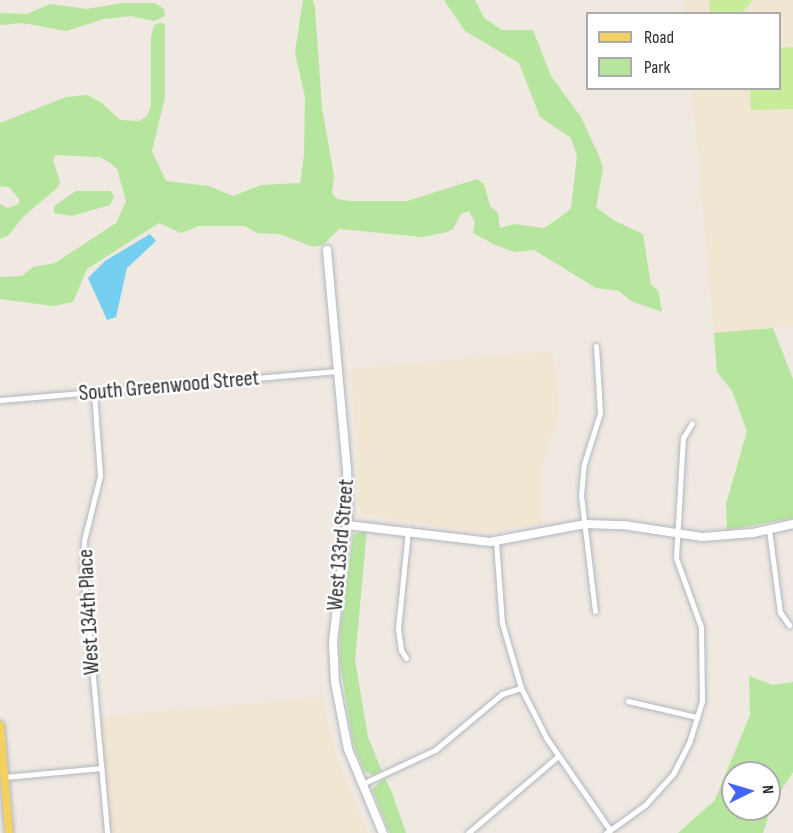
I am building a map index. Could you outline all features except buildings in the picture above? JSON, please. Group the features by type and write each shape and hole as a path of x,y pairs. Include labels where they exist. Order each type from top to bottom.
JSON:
{"main road":[{"path":"0,725 9,833"}],"street":[{"name":"West 133rd Street","path":"327,250 347,468 347,525 338,587 334,661 342,727 362,784 383,833"},
{"path":"595,612 585,524 583,471 600,413 596,346"},
{"name":"South Greenwood Street","path":"0,400 338,371"},
{"name":"West 134th Place","path":"94,392 99,488 84,540 83,567 107,833"},
{"path":"496,542 502,623 521,688 558,756 608,831 645,806 670,779 690,743 698,717 703,679 701,627 698,611 677,565 682,447 684,433 692,423"},
{"path":"347,525 408,530 496,542 585,524 623,525 678,534 717,536 770,530 793,524"},
{"path":"406,658 401,650 398,629 408,530"},
{"path":"770,530 780,612 789,625"},
{"path":"362,784 435,750 502,694 521,688"},
{"path":"628,701 698,717"},
{"path":"468,833 558,756"},
{"path":"4,777 102,768"}],"shaded area":[{"path":"684,0 793,0 793,326 714,333 692,90 781,90 781,12 685,12"},
{"path":"552,351 560,409 541,469 541,523 483,533 360,514 351,369"},
{"path":"323,697 336,755 368,833 109,833 99,717"}],"green space":[{"path":"303,0 313,0 315,7 322,108 334,176 332,193 337,199 407,201 477,179 484,184 490,206 498,213 500,228 514,224 544,228 571,208 577,156 571,138 540,117 519,63 465,31 444,0 475,0 484,18 502,30 533,30 551,76 581,117 600,158 603,169 596,207 613,220 643,234 651,285 658,290 662,312 631,301 619,291 596,288 534,250 514,252 495,245 473,233 475,222 469,211 461,214 453,229 447,232 423,237 339,229 323,245 313,247 280,234 257,233 245,226 199,226 181,233 159,223 87,269 73,302 53,306 0,299 0,277 22,276 33,267 55,263 116,223 126,201 117,169 109,162 99,157 56,155 53,160 60,182 57,188 23,217 9,235 0,239 0,204 8,208 19,204 19,199 9,187 0,186 0,123 66,97 87,95 102,103 120,120 139,121 147,116 151,105 151,37 154,25 165,24 165,97 152,151 166,181 209,186 233,196 261,185 300,183 304,155 305,98 295,52"},
{"path":"709,0 753,0 743,12 710,12"},
{"path":"122,3 155,3 164,9 165,16 154,21 131,16 104,19 66,31 23,23 0,25 0,13 27,14 50,4 87,9"},
{"path":"793,47 793,109 751,110 750,90 781,90 781,48"},
{"path":"76,191 111,191 114,197 110,205 72,216 54,213 54,206"},
{"path":"773,328 793,379 793,518 727,530 726,504 747,431 732,391 717,372 714,333"},
{"path":"367,530 355,660 368,737 382,771 373,775 364,771 353,743 340,663 340,632 353,535"},
{"path":"749,676 773,685 793,682 793,772 781,791 781,761 731,761 750,715"},
{"path":"385,778 406,833 390,833 372,789"},
{"path":"721,785 721,821 767,821 763,833 678,833 715,800"}],"water":[{"path":"150,234 156,241 127,268 116,317 107,320 88,278 105,261"}]}
